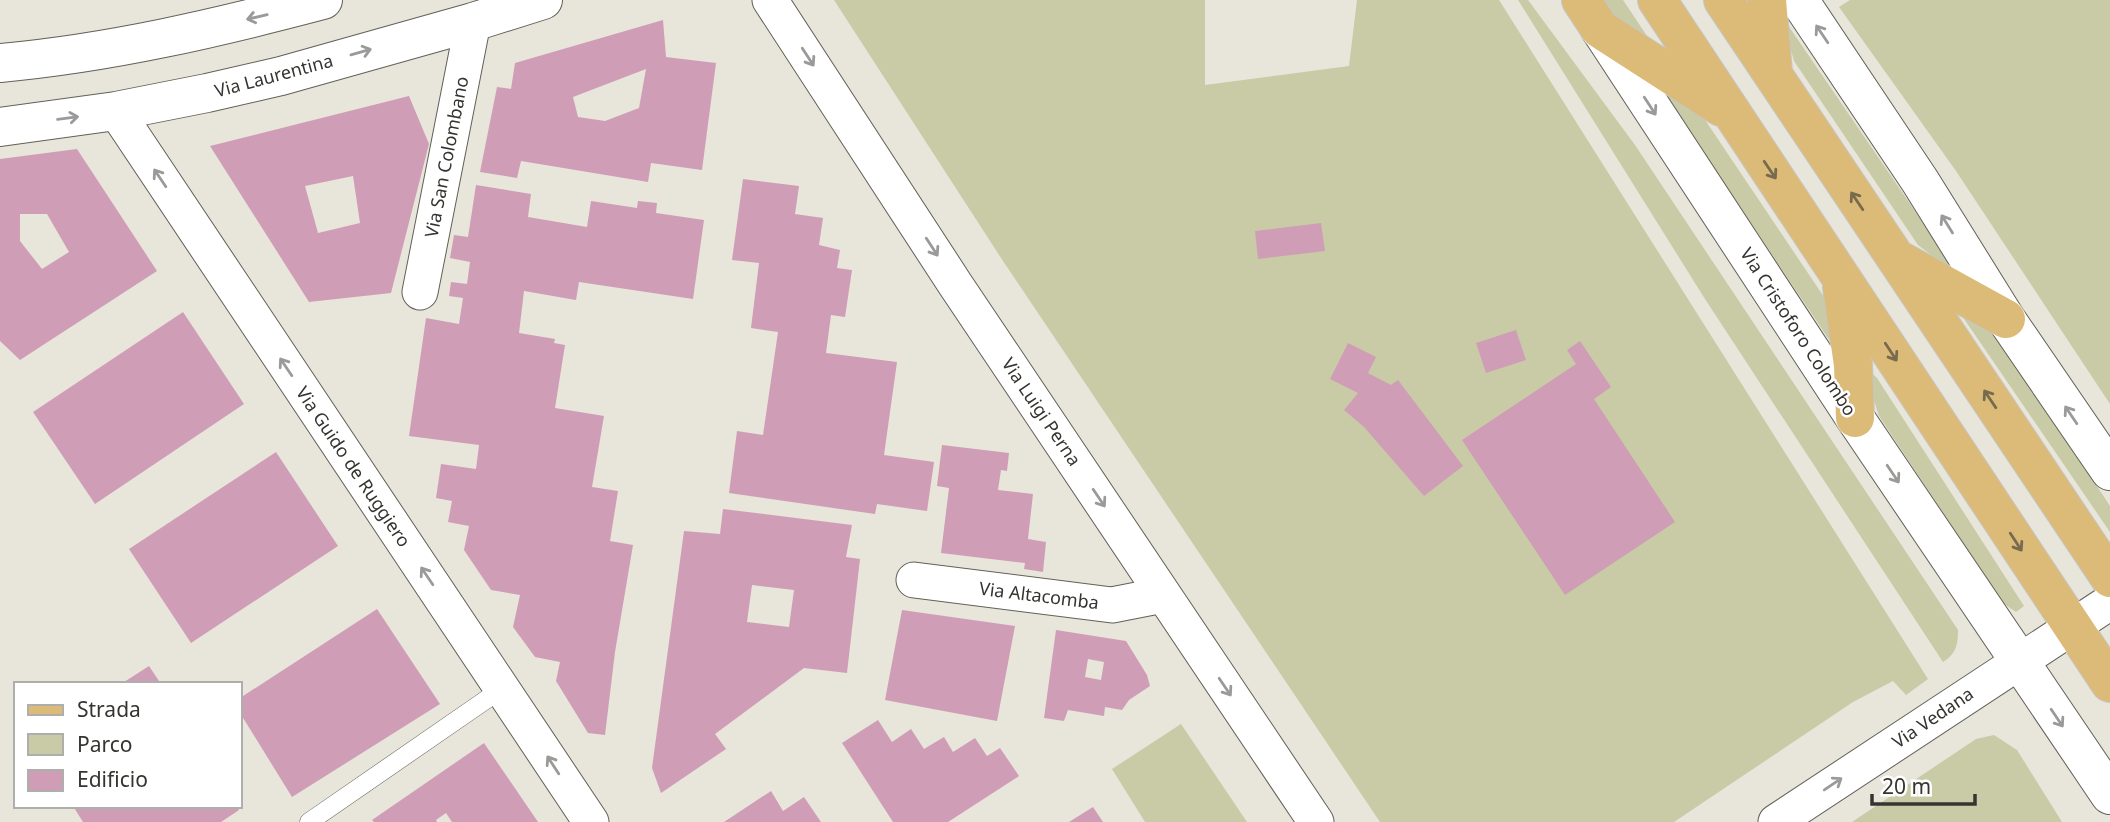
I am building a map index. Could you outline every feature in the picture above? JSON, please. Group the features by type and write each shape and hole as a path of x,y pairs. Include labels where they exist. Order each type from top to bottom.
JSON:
{"main road":[{"path":"0,62 40,59 132,45 323,0"},
{"name":"Via Laurentina","path":"0,127 116,111 281,76 544,0"},
{"path":"1657,0 2110,683"},
{"path":"1723,0 2110,578"},
{"path":"1767,0 1773,75"},
{"path":"1799,0 1920,181 2006,319 2110,471"},
{"path":"1590,14 1732,114"},
{"name":"Via Cristoforo Colombo","path":"1590,14 1854,418 2110,795"},
{"path":"1895,258 2006,319"},
{"path":"1840,275 1853,365 1854,418"}],"street":[{"name":"Via Luigi Perna","path":"770,0 955,284 1316,822"},
{"name":"Via San Colombano","path":"420,292 473,22"},
{"name":"Via Guido de Ruggiero","path":"116,111 591,822"},
{"name":"Via Altacomba","path":"914,580 1112,605 1163,595"},
{"path":"2020,661 2110,602"},
{"name":"Via Vedana","path":"1776,822 2020,661"}],"lane":[{"path":"309,822 503,688"}],"green space":[{"path":"834,0 1205,0 1205,85 1349,66 1357,0 1499,0 1928,679 1906,695 1893,681 1853,702 1674,822 1380,822 1003,261"},
{"path":"1518,0 1528,0 1635,145 1958,630 1955,649 1943,662 1705,299"},
{"path":"1603,0 1623,0 1659,54 1618,23"},
{"path":"1850,0 2110,0 2110,404 1956,171 1839,7"},
{"path":"1781,15 1960,277 1918,245 1794,61"},
{"path":"1653,77 1699,111 1824,297 1836,350"},
{"path":"1958,310 1997,335 2110,506 2110,532"},
{"path":"1862,363 1877,378 2024,606 2016,612 2003,603 1879,416"},
{"path":"1181,724 1247,822 1145,822 1112,769"},
{"path":"1994,735 2017,750 2062,822 1852,822 1976,739"}],"building":[{"path":"663,20 666,57 716,63 702,170 651,163 648,182 521,161 517,178 480,172 497,87 511,89 515,63","holes":["646,69 639,108 605,121 578,117 573,97"]},
{"path":"409,96 429,144 391,293 309,302 210,146","holes":["353,176 360,223 318,233 305,186"]},
{"path":"77,149 157,271 20,360 0,341 0,159","holes":["20,214 47,214 69,252 42,269 20,241"]},
{"path":"743,179 799,186 795,214 823,218 819,245 840,250 837,268 852,270 845,317 831,315 826,353 897,362 884,455 934,462 927,511 877,504 875,514 729,493 737,431 763,435 778,332 751,328 759,263 732,260"},
{"path":"476,185 531,194 528,217 587,227 591,201 637,208 638,201 657,203 656,213 704,220 693,299 579,282 576,300 524,291 519,333 555,339 554,343 565,345 555,408 604,416 592,487 618,491 610,541 633,545 615,652 605,735 588,733 556,681 560,662 535,657 513,627 520,595 491,590 464,550 469,526 448,522 452,501 436,498 441,464 476,469 479,445 409,436 426,318 459,324 463,298 449,296 451,282 467,284 470,262 450,258 454,235 468,237"},
{"path":"1321,223 1325,251 1258,259 1255,231"},
{"path":"183,312 244,404 95,504 33,412"},
{"path":"1516,330 1526,360 1486,373 1476,343"},
{"path":"1580,341 1611,387 1594,399 1675,522 1565,595 1462,440 1576,364 1567,350"},
{"path":"1348,343 1376,357 1368,373 1391,385 1398,380 1463,466 1424,496 1364,427 1344,410 1358,393 1330,379"},
{"path":"942,445 1009,453 1007,471 1001,470 998,490 1033,494 1028,539 1046,542 1043,572 1024,569 1025,563 941,553 949,488 937,486"},
{"path":"276,452 338,546 191,643 129,549"},
{"path":"723,509 852,525 846,557 860,559 847,673 804,668 715,734 726,749 661,793 652,768 684,531 720,534","holes":["752,585 794,590 789,627 747,622"]},
{"path":"377,609 440,704 292,797 242,716 242,697"},
{"path":"902,610 1015,626 997,721 885,700"},
{"path":"1056,630 1126,641 1147,675 1150,686 1129,700 1122,710 1105,707 1104,716 1068,710 1064,721 1044,718","holes":["1088,659 1104,662 1101,680 1085,677"]},
{"path":"149,666 160,682 124,682"},
{"path":"878,720 892,742 911,729 924,749 944,737 953,752 975,738 987,756 1000,748 1019,776 948,822 893,822 842,743"},
{"path":"484,743 538,822 452,822 446,813 436,820 437,822 372,820"},
{"path":"771,791 783,811 804,797 821,822 724,822"},
{"path":"1093,807 1103,822 1069,822"},
{"path":"74,808 239,810 221,822 83,822"}]}
